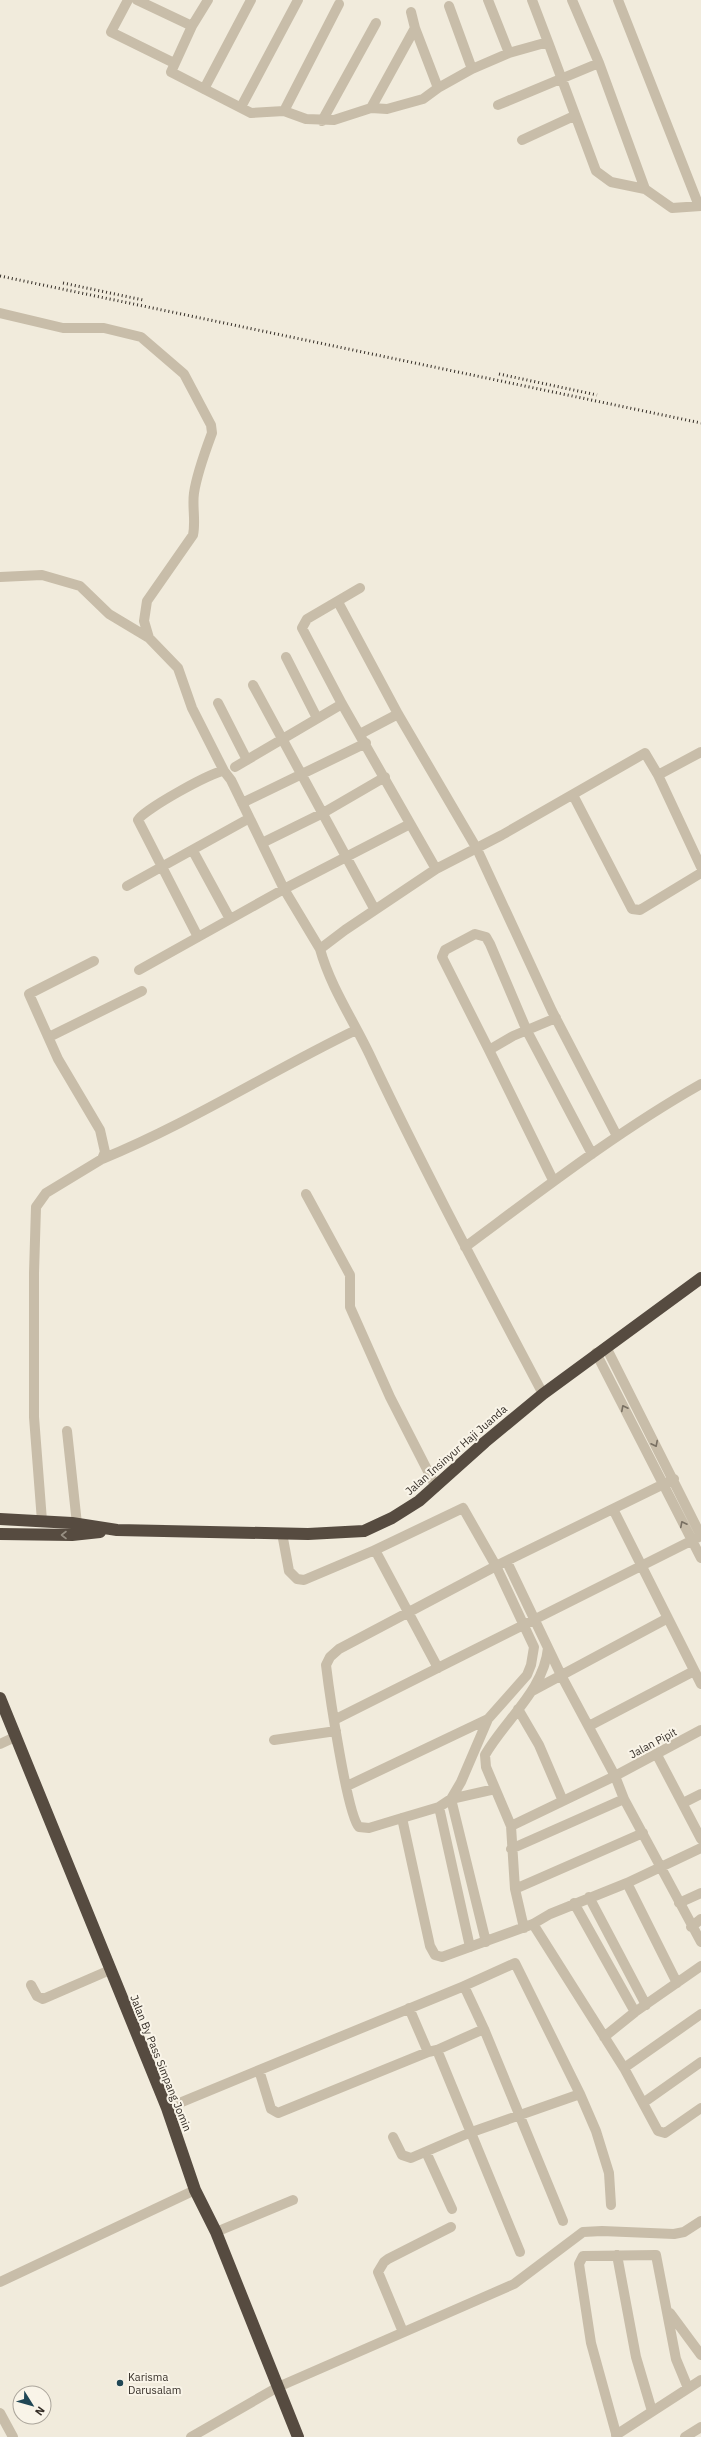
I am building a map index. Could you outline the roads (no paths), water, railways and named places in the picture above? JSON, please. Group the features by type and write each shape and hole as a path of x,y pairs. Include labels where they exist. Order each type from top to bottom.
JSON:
{"highway":[{"name":"Jalan Insinyur Haji Juanda","path":"0,1519 77,1524 117,1530 282,1534 334,1534 364,1531 397,1515 436,1488 485,1442 543,1394 701,1278"},
{"name":"Jalan Insinyur Haji Juanda","path":"0,1534 72,1535 117,1530"},
{"name":"Jalan By Pass Simpang Jomin","path":"0,1698 167,2108 195,2190 216,2232 298,2437"}],"street":[{"path":"128,0 111,32 174,63"},
{"path":"137,0 192,26"},
{"path":"208,0 192,26 171,72 251,113 284,111 306,119 322,121 334,120 371,108 387,109 423,99 438,88 472,69 509,53 548,42"},
{"path":"204,89 251,0"},
{"path":"241,108 298,0"},
{"path":"488,0 509,53"},
{"path":"532,0 574,116 596,171 611,182 644,189 672,208 700,206 618,0"},
{"path":"572,0 598,64 644,189"},
{"path":"284,111 340,4"},
{"path":"450,6 472,69"},
{"path":"411,12 415,28 438,88"},
{"path":"322,121 376,23"},
{"path":"371,108 415,28"},
{"path":"498,105 598,64"},
{"path":"522,140 574,116"},
{"path":"0,313 63,328 104,328 141,337 184,374 211,425 212,434 194,490 192,508 195,526 193,535 147,601 144,621 149,638"},
{"path":"0,577 42,575 80,586 109,614 149,638 178,668 192,708 224,771 228,774 248,819 262,843 284,889 320,950 356,1030 465,1247 543,1394"},
{"path":"360,588 307,619 302,628 342,704 363,738 436,869"},
{"path":"338,602 398,714 477,849 556,1018 618,1136"},
{"path":"286,657 317,718"},
{"path":"253,685 375,910"},
{"path":"218,703 247,760"},
{"path":"235,767 342,704"},
{"path":"242,803 302,775 363,738 398,714"},
{"path":"658,775 701,752"},
{"path":"320,950 375,910 436,869 477,849 645,753 658,775 701,868"},
{"path":"198,937 139,824 140,816 192,785 224,771"},
{"path":"262,843 323,813 385,777"},
{"path":"573,795 632,909 640,910 701,873"},
{"path":"127,886 193,851 248,819"},
{"path":"139,970 284,889 410,824"},
{"path":"193,851 230,919"},
{"path":"553,1180 442,957 445,950 475,934 486,937 527,1031 592,1154"},
{"path":"94,960 30,994 58,1060 100,1130 105,1152 102,1159"},
{"path":"49,1037 142,991"},
{"path":"489,1050 556,1018"},
{"path":"42,1521 34,1417 36,1207 46,1193 102,1159 144,1141 248,1085 356,1030"},
{"path":"465,1247 553,1180 618,1136 701,1084"},
{"path":"306,1194 350,1275 350,1307 390,1397 436,1488"},
{"path":"601,1350 674,1480 698,1537 701,1558"},
{"path":"601,1350 664,1484 698,1537"},
{"path":"67,1431 77,1524"},
{"path":"495,1789 451,1799 439,1807 368,1828 359,1827 352,1810 334,1720 326,1665 330,1657 339,1649 496,1566 674,1480"},
{"path":"282,1534 289,1571 299,1580 375,1550 462,1508 496,1566 534,1647 531,1665 527,1675 488,1719 461,1782 451,1799 486,1942"},
{"path":"613,1509 701,1684"},
{"path":"334,1720 524,1626 698,1537"},
{"path":"375,1550 438,1668"},
{"path":"506,1562 561,1675 615,1776 624,1799 691,1927 701,1942"},
{"path":"532,1691 668,1618"},
{"path":"548,1648 547,1658 532,1691 485,1755 486,1767 511,1826 515,1890 529,1926 624,2068 658,2131 663,2133 701,2108"},
{"path":"589,1726 694,1671"},
{"path":"518,1709 539,1745 563,1801"},
{"path":"347,1786 488,1719"},
{"name":"Jalan Pipit","path":"511,1826 615,1776 701,1730"},
{"path":"274,1740 336,1731"},
{"path":"0,1744 15,1737"},
{"path":"657,1754 701,1839"},
{"path":"683,1803 701,1794"},
{"path":"512,1849 624,1799"},
{"path":"439,1807 470,1947"},
{"path":"402,1818 430,1946 435,1955 442,1958 529,1926 574,1903 627,1883 701,1848"},
{"path":"515,1890 642,1833"},
{"path":"627,1883 677,1983"},
{"path":"679,1903 701,1893"},
{"path":"589,1897 646,2005"},
{"path":"574,1903 635,2012"},
{"path":"691,1927 701,1919"},
{"path":"167,2108 464,1986 515,1963 580,2094 596,2131 609,2173 611,2205"},
{"path":"604,2037 635,2012 701,1966"},
{"path":"31,1985 37,1996 43,1999 110,1970"},
{"path":"464,1986 484,2029 563,2221"},
{"path":"410,2008 432,2051 469,2133 520,2252"},
{"path":"624,2068 701,2014"},
{"path":"259,2070 272,2109 278,2113 484,2029"},
{"path":"643,2103 701,2062"},
{"path":"393,2137 402,2155 411,2158 469,2133 580,2094"},
{"path":"426,2152 452,2209"},
{"path":"0,2282 195,2190"},
{"path":"216,2232 293,2200"},
{"path":"191,2437 278,2387 403,2332 485,2299 514,2284 583,2232 602,2230 674,2234 684,2232 701,2221"},
{"path":"403,2332 378,2272 380,2266 388,2259 451,2227"},
{"path":"688,2388 676,2359 668,2310 656,2255 586,2254 581,2258 579,2264 590,2343 616,2436 701,2380"},
{"path":"618,2255 636,2357 652,2411"},
{"path":"668,2310 701,2355"},
{"path":"0,2413 12,2437"},
{"path":"685,2437 701,2427"}],"railway":[{"path":"0,276 701,423"},
{"path":"63,283 143,300"},
{"path":"499,374 597,395"}],"place":[{"name":"Karisma Darusalam","path":"120,2383"}]}
